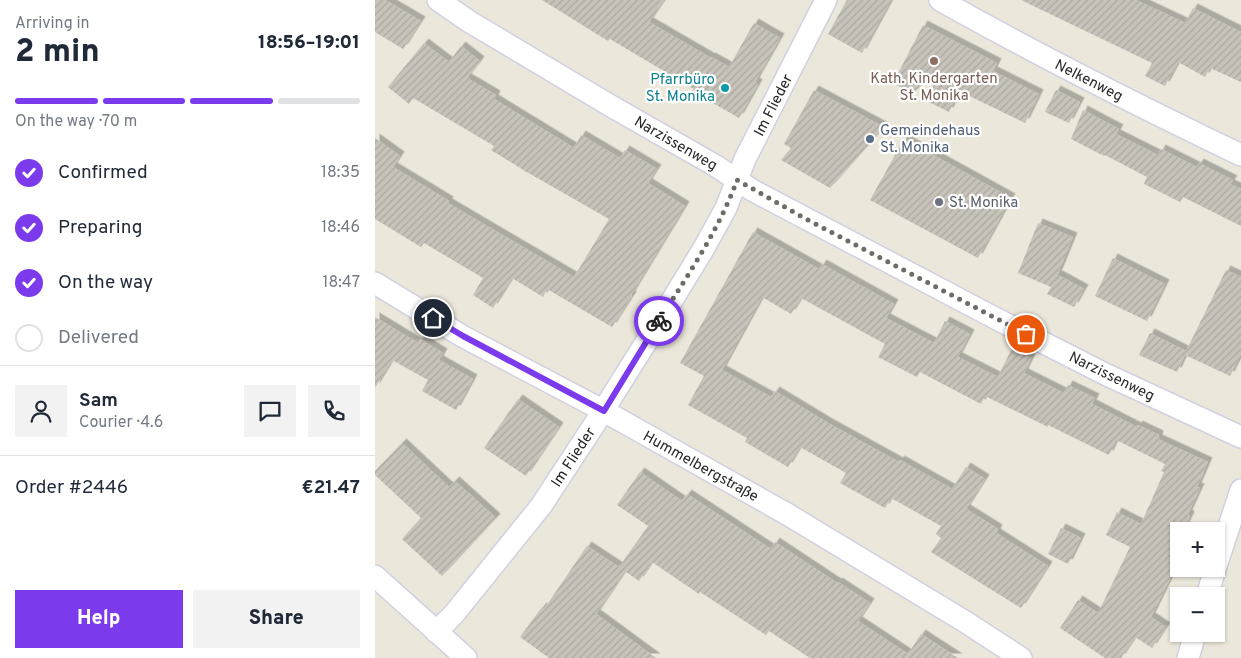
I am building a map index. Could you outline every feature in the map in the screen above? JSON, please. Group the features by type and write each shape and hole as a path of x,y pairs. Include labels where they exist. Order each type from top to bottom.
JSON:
{"street":[{"name":"Narzissenweg","path":"438,0 471,22 611,106 806,219 1107,375 1241,437"},
{"name":"Im Flieder","path":"436,632 454,614 541,506 604,411 704,248 726,208 745,159 826,0"},
{"name":"Nelkenweg","path":"940,0 1153,113 1241,155"},
{"name":"Hummelbergstraße","path":"375,282 463,336 604,411 787,514 964,621 1021,658"},
{"path":"1225,539 1241,490"},
{"path":"375,576 466,658"},
{"path":"1188,658 1193,642"}],"building":[{"path":"375,0 385,0 421,21 403,49 375,32"},
{"path":"542,0 664,0 649,22 729,67 754,23 780,38 755,82 758,84 739,118 692,91 694,89 610,39 608,41"},
{"path":"847,0 891,0 862,53 828,34"},
{"path":"1021,0 1136,0 1185,23 1193,8 1241,32 1241,82 1210,68 1205,77 1178,62 1165,86 1145,76 1152,63"},
{"path":"923,25 997,63 993,71 1039,94 1025,123 959,91 949,112 925,100 934,84 926,79 913,94 893,83"},
{"path":"424,43 449,62 461,46 480,61 467,78 496,95 494,99 574,148 581,135 620,158 625,150 657,169 648,183 685,206 612,327 547,289 543,297 512,278 493,308 473,295 483,278 424,243 421,247 375,219 375,138 400,156 393,167 449,201 448,203 574,277 609,219 525,171 491,150 494,146 413,98 409,104 388,87"},
{"name":"Gemeindehaus St. Monika","path":"814,90 884,127 830,188 781,160 791,148 784,144"},
{"path":"1056,90 1080,102 1069,123 1045,112"},
{"path":"1083,110 1119,129 1116,134 1158,155 1161,149 1197,167 1199,163 1233,180 1230,184 1241,189 1241,226 1183,197 1180,202 1144,184 1147,177 1071,139"},
{"name":"St. Monika","path":"904,139 1011,198 978,258 870,200"},
{"path":"1038,223 1073,237 1057,276 1084,289 1074,307 1047,294 1051,287 1018,273"},
{"path":"753,232 819,269 822,264 894,304 886,318 934,343 945,321 970,334 958,357 998,377 1012,348 1031,358 1024,373 1064,393 1068,385 1095,398 1092,404 1137,427 1138,425 1159,435 1158,439 1208,462 1197,487 1200,488 1188,514 1190,516 1187,522 1170,522 1171,577 1151,617 1166,627 1152,648 1135,637 1121,658 1105,658 1060,628 1078,600 1098,613 1130,547 1106,535 1117,512 1141,524 1164,472 1161,471 1165,464 1116,440 1109,455 985,396 981,404 920,372 917,377 878,357 885,344 801,298 791,314 762,297 722,370 771,397 775,391 828,423 952,489 966,467 985,479 966,509 998,529 996,533 1048,566 1021,608 931,552 941,538 936,534 941,526 891,498 885,508 840,483 846,473 800,447 788,467 745,442 747,438 688,405 704,376 680,363"},
{"path":"1113,258 1165,284 1147,321 1095,296"},
{"path":"1226,270 1241,277 1241,354 1230,376 1185,355 1177,372 1139,355 1150,333 1186,351"},
{"path":"375,317 418,343 420,339 443,353 439,360 473,379 456,410 422,391 428,380 392,360 375,388"},
{"path":"518,399 559,427 526,476 484,448"},
{"path":"402,443 449,487 455,481 496,518 442,576 402,539 421,518 375,475 375,471"},
{"path":"640,472 682,501 687,494 771,549 775,542 870,603 858,621 908,654 921,634 958,658 810,658 769,631 766,635 700,592 699,594 652,562 639,581 619,567 648,526 617,505"},
{"path":"1061,528 1081,538 1068,564 1048,554"},
{"path":"587,546 625,571 596,614 656,658 549,658 520,637 542,607 544,609"}],"way so far":[{"path":"659,321 704,248 726,208 737,180 806,219 1026,334"}],"place":[{"name":"Kath. Kindergarten St. Monika","path":"934,61"},
{"name":"Pfarrbüro St. Monika","path":"725,88"},
{"name":"Gemeindehaus St. Monika","path":"870,139"},
{"name":"St. Monika","path":"939,202"}],"route":[{"path":"433,318 604,411 659,321"}]}
